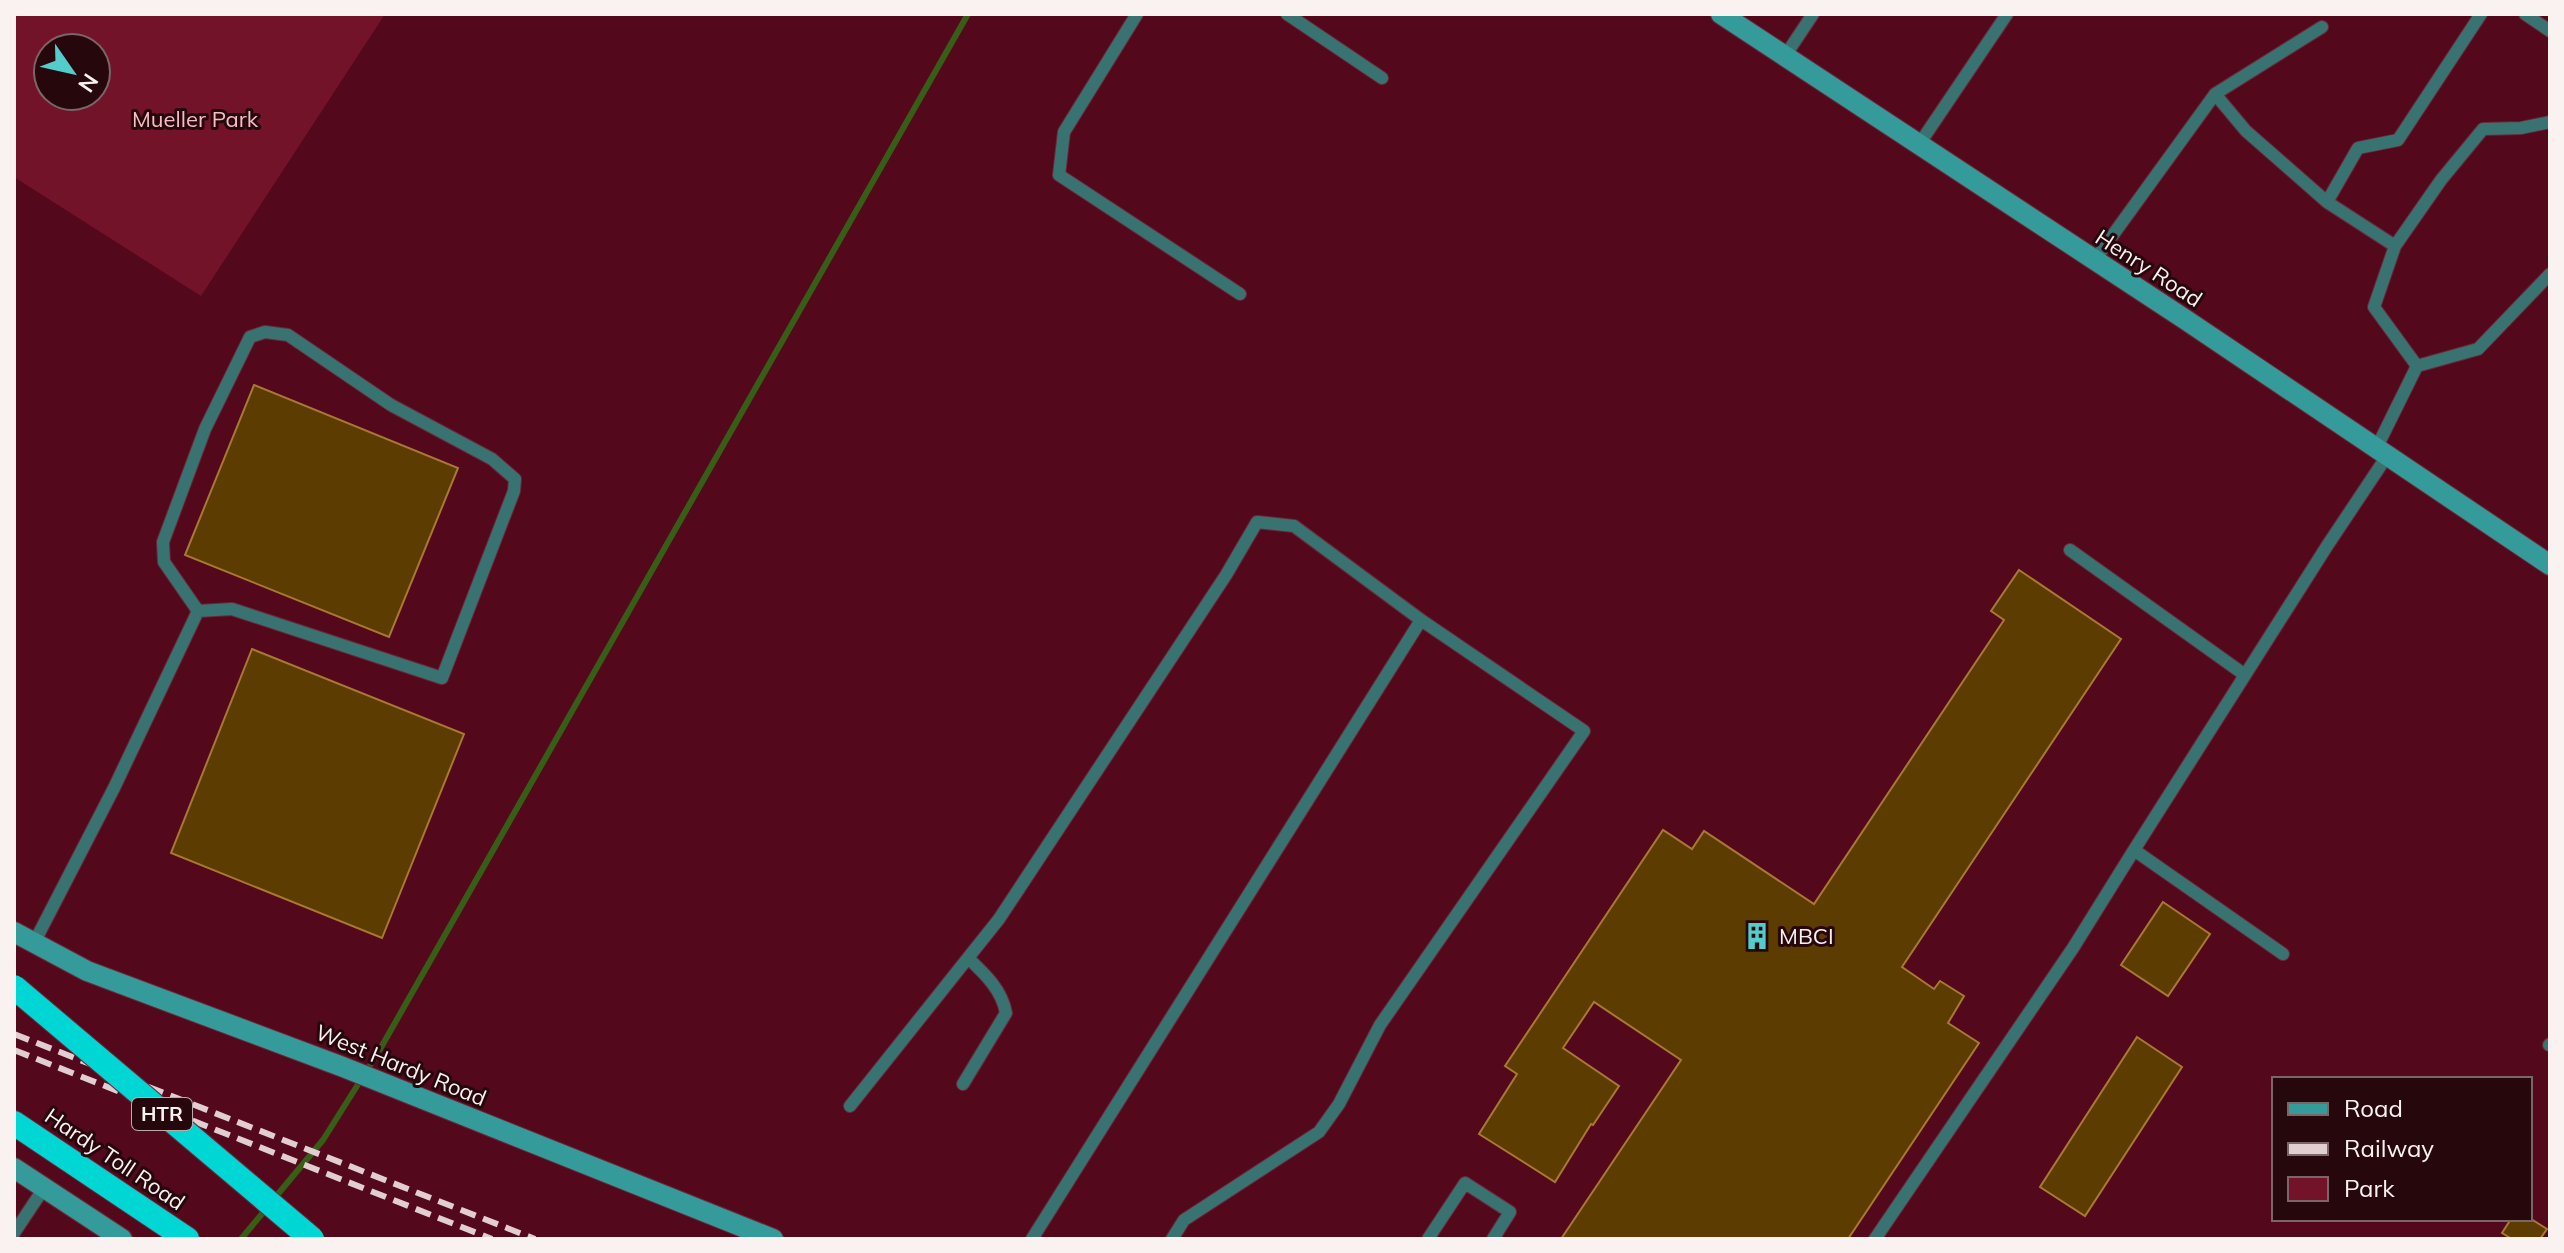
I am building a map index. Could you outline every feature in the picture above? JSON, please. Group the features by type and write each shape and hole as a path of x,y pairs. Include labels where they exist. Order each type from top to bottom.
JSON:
{"highway":[{"name":"HTR","path":"14,987 312,1239"},
{"name":"Hardy Toll Road","path":"14,1123 187,1239"}],"street":[{"name":"Henry Road","path":"1721,14 2186,320 2550,565"},
{"name":"West Hardy Road","path":"14,932 87,971 343,1067 773,1239"},
{"path":"14,1168 122,1239"}],"lane":[{"path":"1137,14 1064,132 1059,175 1240,294"},
{"path":"1287,14 1382,78"},
{"path":"1785,56 1813,14"},
{"path":"1918,146 2007,14"},
{"path":"2327,202 2358,148 2398,140 2481,14"},
{"path":"2525,14 2550,31"},
{"path":"2094,261 2215,94 2322,27"},
{"path":"2215,94 2246,131 2327,202 2395,246"},
{"path":"2417,366 2374,307 2395,246 2441,180 2483,129 2521,128 2550,122"},
{"path":"2417,366 2478,349 2550,274"},
{"path":"265,332 288,335 391,405 492,459 515,479 514,491 442,678 232,609 198,611 164,562 163,542 205,429 250,337 265,332"},
{"path":"1875,1239 2073,948 2245,675 2382,452 2417,366"},
{"path":"850,1106 999,919 1226,575 1257,522 1294,526 1421,620 1584,731 1380,1025 1339,1104 1319,1132 1184,1220 1172,1239"},
{"path":"2070,550 2245,675"},
{"path":"34,943 114,788 198,611"},
{"path":"1032,1239 1421,620"},
{"path":"2134,850 2283,954"},
{"path":"963,1084 1006,1013 1004,1000 987,976 968,958"},
{"path":"1428,1239 1465,1183 1510,1212 1493,1239"},
{"path":"14,1233 44,1188"}],"green space":[{"name":"Mueller Park","path":"14,14 385,14 201,296 14,177"}],"building":[{"path":"254,385 458,468 389,637 185,555"},
{"name":"MBCI","path":"2019,570 2121,639 1902,967 1934,989 1940,981 1964,996 1948,1023 1979,1043 1848,1239 1561,1239 1681,1060 1594,1002 1563,1048 1619,1086 1555,1182 1479,1134 1517,1074 1505,1066 1663,830 1692,849 1704,831 1814,904 2004,620 1991,611"},
{"path":"252,649 464,734 382,938 171,853"},
{"path":"2163,902 2210,934 2168,996 2121,965"},
{"path":"2137,1037 2182,1067 2085,1216 2040,1187"},
{"path":"2532,1220 2547,1229 2540,1239 2512,1239 2502,1233 2510,1221"}],"waterway":[{"path":"273,1200 323,1140 379,1051 968,14"},
{"path":"241,1239 266,1209"}],"railway":[{"path":"14,1034 535,1239"},
{"path":"14,1050 492,1239"}],"place":[{"name":"MBCI","path":"1757,936"}]}
